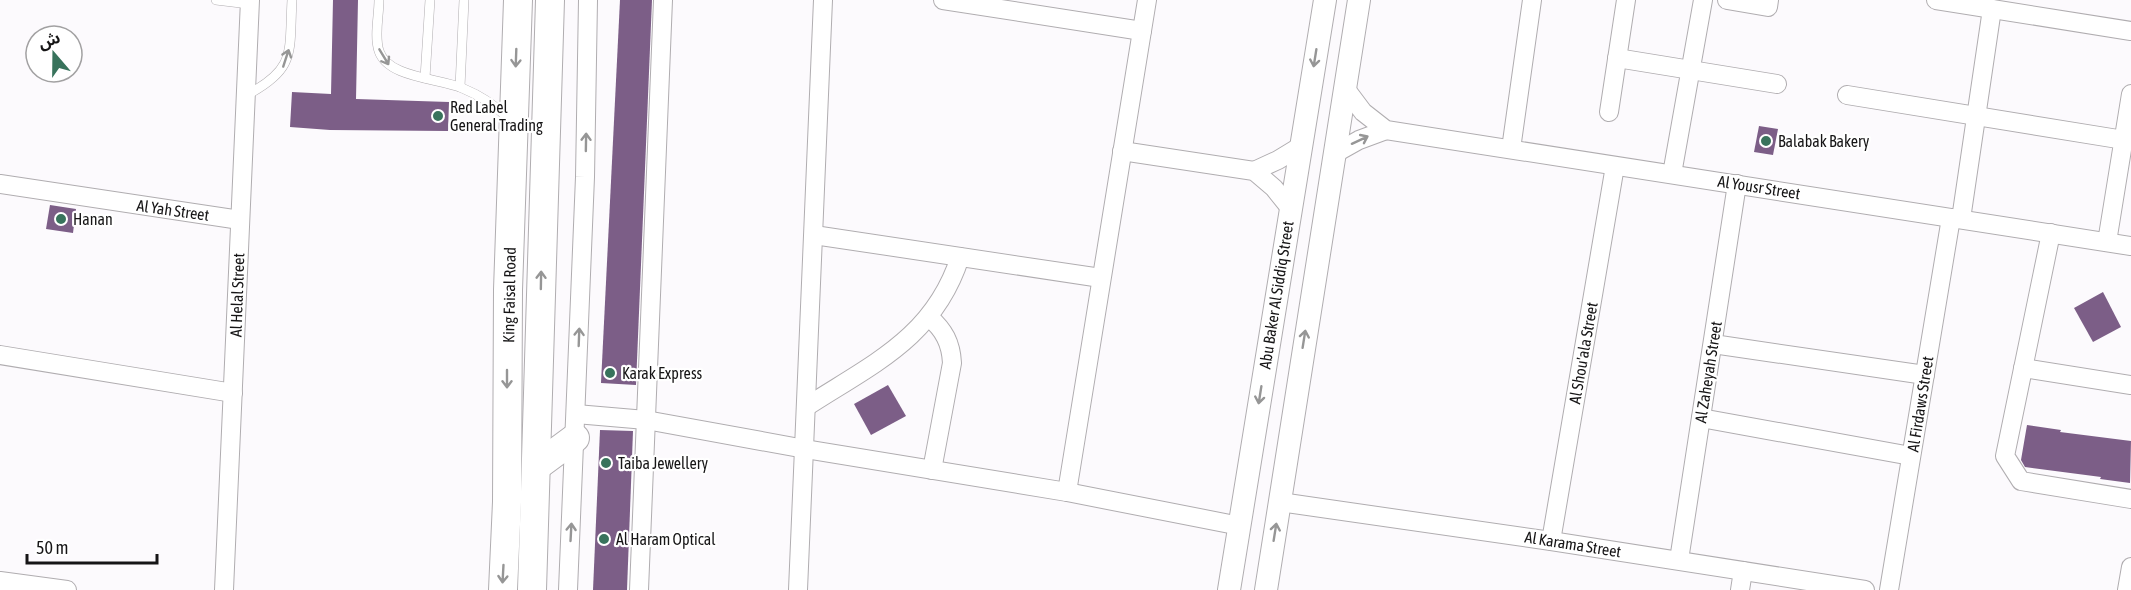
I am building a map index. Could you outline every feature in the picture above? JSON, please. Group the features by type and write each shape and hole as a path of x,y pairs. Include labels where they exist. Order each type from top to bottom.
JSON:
{"main road":[{"name":"King Faisal Road","path":"503,590 507,502 508,290 518,0"},
{"name":"King Faisal Road","path":"532,590 550,0"},
{"path":"537,466 576,426"}],"street":[{"path":"568,590 585,177 588,0"},
{"path":"639,590 663,0"},
{"path":"798,590 823,0"},
{"path":"943,0 1142,31"},
{"path":"1067,492 1147,0"},
{"name":"Abu Baker Al Siddiq Street","path":"1229,590 1324,0"},
{"path":"1266,590 1359,0"},
{"path":"1511,149 1532,0"},
{"path":"1608,112 1626,0"},
{"path":"1672,174 1703,0"},
{"path":"1727,0 1768,7 1769,0"},
{"path":"1936,0 2131,31"},
{"name":"Al Helal Street","path":"224,590 250,2"},
{"name":"Al Firdaws Street","path":"1889,590 1925,375 1977,116 1992,9"},
{"path":"1617,58 1777,84"},
{"name":"Al Yousr Street","path":"1345,88 1363,112 1386,129 2131,246"},
{"path":"1847,95 1977,116 2125,152"},
{"path":"2107,242 2125,152 2130,102"},
{"path":"1334,154 1386,129"},
{"path":"1254,171 1300,146"},
{"path":"1122,151 1254,171 1274,188 1290,208"},
{"name":"Al Shou'ala Street","path":"1551,541 1615,166"},
{"name":"Al Yah Street","path":"0,184 240,220"},
{"name":"Al Zaheyah Street","path":"1678,560 1737,184"},
{"path":"2051,233 2005,456 2021,481 2131,499"},
{"path":"814,235 1101,278"},
{"path":"806,407 892,351 912,335 929,317 948,288 960,257"},
{"path":"929,317 945,334 950,345 952,363 932,470"},
{"path":"1713,344 1925,375"},
{"path":"0,355 233,393"},
{"path":"2023,368 2131,385"},
{"path":"1701,418 1911,456"},
{"path":"576,426 646,420 1067,492 1240,526"},
{"name":"Al Karama Street","path":"1280,502 1678,560 1865,590"},
{"path":"2127,590 2131,567"},
{"path":"1740,590 1743,571"},
{"path":"0,580 67,590"}],"lane":[{"path":"216,0 250,2"},
{"path":"245,96 270,82 286,60 290,43 292,0"},
{"path":"379,0 377,44 385,62 395,69 460,87 489,102 513,124"},
{"path":"425,78 430,0"},
{"path":"460,87 464,0"}],"building":[{"path":"333,0 358,0 356,99 449,102 448,131 330,130 290,127 292,92 331,94"},
{"path":"620,0 652,0 636,385 601,383"},
{"name":"Balabak Bakery","path":"1759,126 1778,129 1773,155 1754,152"},
{"name":"Hanan","path":"50,205 76,209 73,233 46,229"},
{"path":"2103,292 2121,327 2093,342 2074,308"},
{"path":"888,385 906,416 871,435 854,404"},
{"path":"2027,425 2061,430 2060,432 2131,441 2130,483 2025,467 2021,460"},
{"path":"600,430 633,431 627,590 593,590"}],"place":[{"name":"Red Label General Trading","path":"438,116"},
{"name":"Balabak Bakery","path":"1766,141"},
{"name":"Hanan","path":"61,219"},
{"name":"Karak Express","path":"610,373"},
{"name":"Taiba Jewellery","path":"606,463"},
{"name":"Al Haram Optical","path":"604,539"}]}
